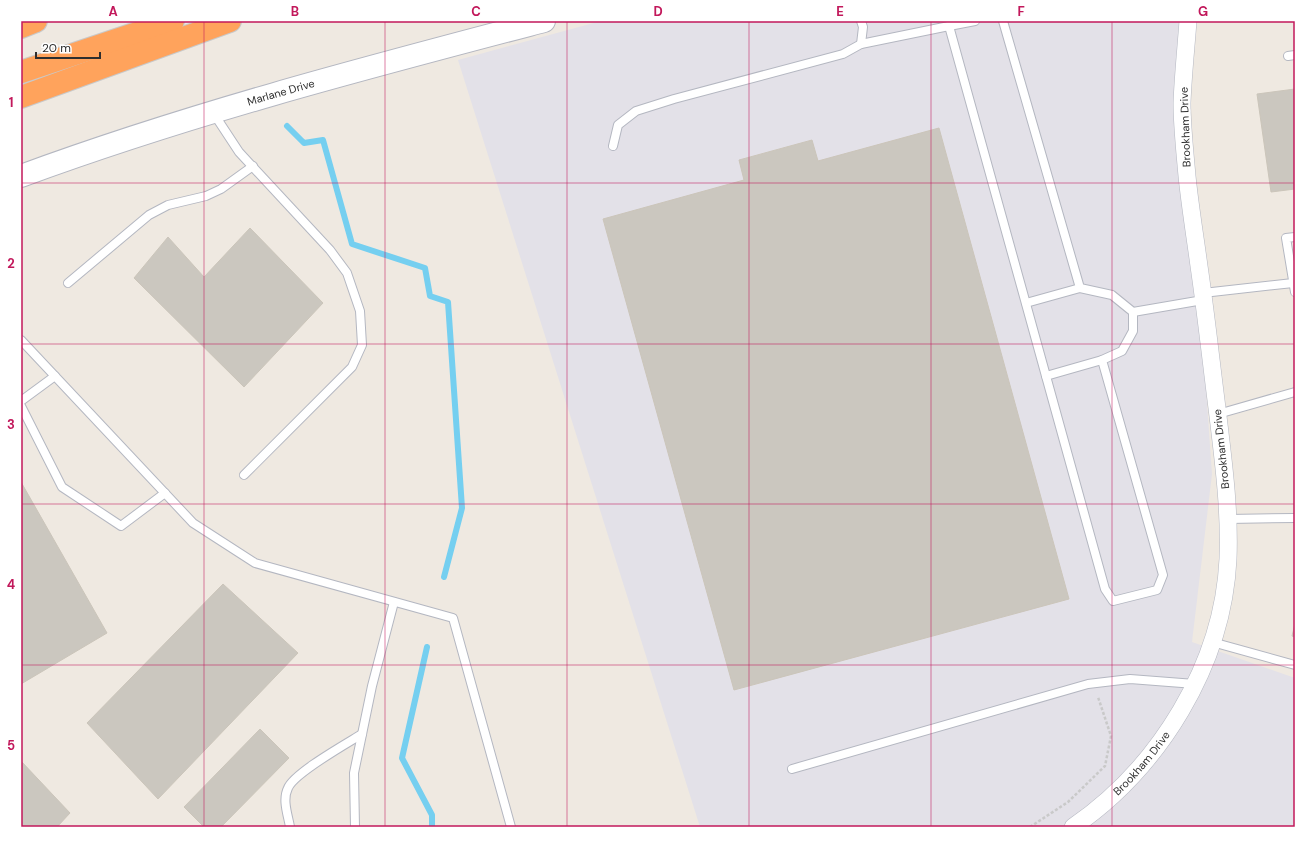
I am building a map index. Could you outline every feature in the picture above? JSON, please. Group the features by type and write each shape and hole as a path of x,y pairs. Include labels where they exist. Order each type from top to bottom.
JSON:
{"highway":[{"path":"21,27 36,21"},
{"path":"21,72 173,21"},
{"path":"21,97 230,21"}],"street":[{"name":"Marlane Drive","path":"21,176 101,148 361,69 544,21"},
{"name":"Brookham Drive","path":"1073,827 1089,816 1115,794 1140,768 1177,717 1195,684 1212,642 1223,599 1228,560 1228,519 1224,461 1187,177 1182,105 1188,21"}],"lane":[{"path":"861,21 863,27 861,44"},
{"path":"613,146 618,125 636,111 843,54 861,44 975,21"},
{"path":"1003,21 1080,288"},
{"path":"949,26 1105,590 1113,601 1157,590 1163,575 1102,360"},
{"path":"213,113 239,152 254,166 330,250 348,274 360,311 362,346 352,367 244,475"},
{"path":"68,283 149,215 168,205 206,196 221,189 254,166"},
{"path":"1295,237 1286,238 1295,292"},
{"path":"1133,312 1203,297 1293,283"},
{"path":"1026,303 1080,288 1112,295 1133,312"},
{"path":"1046,376 1102,360 1122,351 1132,331 1133,312"},
{"path":"21,340 194,523 255,563 453,618 511,827"},
{"path":"21,401 55,376"},
{"path":"1218,414 1295,392"},
{"path":"21,406 62,487 121,526 165,493"},
{"path":"1228,519 1295,518"},
{"path":"354,827 354,773 372,686 394,602"},
{"path":"1212,642 1295,665"},
{"path":"792,770 1093,683 1130,679 1195,684"},
{"path":"290,827 285,799 288,787 303,771 362,734"}],"path":[{"path":"1030,827 1068,802 1105,766 1111,736 1093,683"}],"shaded area":[{"path":"601,21 1180,21 1212,474 1192,642 1295,678 1295,827 700,827 458,60"}],"building":[{"path":"1295,89 1295,189 1271,192 1257,94"},
{"path":"939,128 1069,599 734,690 603,219 744,180 739,160 812,140 818,161"},
{"path":"250,228 323,303 244,387 134,278 168,237 204,277"},
{"path":"21,482 107,633 21,684"},
{"path":"223,584 298,653 158,799 87,723"},
{"path":"1295,624 1295,637 1292,636"},
{"path":"260,729 289,758 221,827 204,827 184,807"},
{"path":"21,761 70,813 57,827 21,827"}],"waterway":[{"path":"287,126 304,143 323,140 352,244 425,268 430,296 448,302 462,508 444,577"},
{"path":"427,647 402,758 432,815 432,827"}]}
